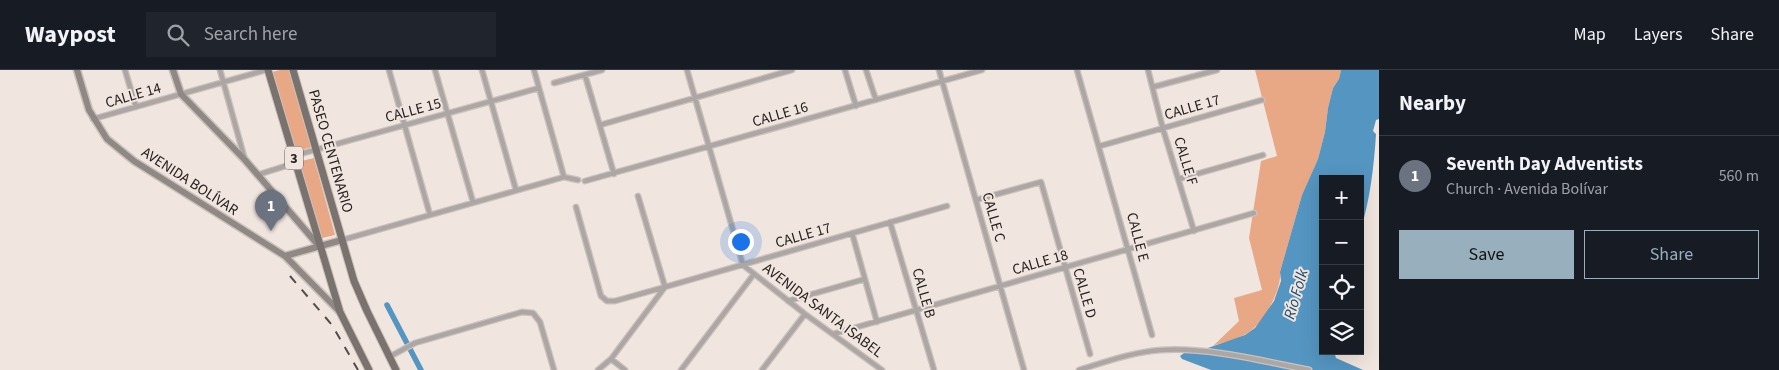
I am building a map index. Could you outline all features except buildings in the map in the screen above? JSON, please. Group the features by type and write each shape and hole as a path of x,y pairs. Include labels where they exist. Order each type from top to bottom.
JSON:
{"main road":[{"name":"3","path":"267,70 340,312 369,370"},
{"name":"PASEO CENTENARIO","path":"293,70 342,240"},
{"name":"3","path":"342,240 357,288 396,370"}],"street":[{"name":"AVENIDA BOLÍVAR","path":"77,70 89,110 107,139 134,161 285,256 340,312"},
{"path":"126,70 136,106"},
{"path":"174,70 181,94 246,160 319,246"},
{"path":"220,70 246,160"},
{"name":"CALLE 14","path":"93,119 267,70"},
{"path":"389,70 430,215"},
{"path":"435,70 473,202"},
{"path":"482,70 516,190"},
{"path":"534,70 564,177"},
{"path":"554,83 602,70"},
{"name":"AVENIDA SANTA ISABEL","path":"687,70 743,265 805,314 882,370"},
{"path":"600,125 792,70"},
{"path":"845,70 856,106"},
{"path":"866,70 876,100"},
{"name":"CALLE C","path":"939,70 1024,370"},
{"name":"CALLE 16","path":"585,181 982,70"},
{"name":"CALLE E","path":"1078,70 1152,335"},
{"name":"CALLE F","path":"1148,70 1163,128 1194,230"},
{"path":"1153,88 1217,70"},
{"path":"585,75 614,174"},
{"name":"CALLE 15","path":"257,175 316,150 539,88"},
{"name":"CALLE 17","path":"1100,146 1262,100"},
{"path":"1179,179 1263,155"},
{"path":"285,256 564,177 578,180"},
{"name":"CALLE D","path":"976,200 1041,182 1090,354"},
{"path":"598,370 611,359 665,288 638,196"},
{"name":"CALLE 17","path":"576,207 601,296 607,301 615,301 948,206"},
{"name":"CALLE 18","path":"833,334 1254,213"},
{"name":"CALLE B","path":"890,222 934,370"},
{"path":"852,233 877,322"},
{"path":"681,370 754,274"},
{"path":"788,300 865,279"},
{"path":"389,357 415,343 522,312 533,313 540,322 554,370"},
{"path":"762,370 805,314"},
{"path":"1078,370 1138,354 1165,350 1209,352 1310,370"},
{"path":"611,359 625,370"}],"shaded area":[{"path":"291,70 312,147 294,152 272,72"},
{"path":"1255,70 1341,70 1339,79 1333,88 1318,159 1302,195 1280,272 1275,297 1259,323 1246,334 1213,346 1239,321 1234,298 1262,290 1249,238 1261,161 1277,156"},
{"path":"314,158 335,235 318,239 297,162"}],"water":[{"name":"Río Folk","path":"1341,70 1379,70 1379,119 1376,120 1373,131 1376,134 1373,171 1364,216 1364,175 1319,175 1319,355 1335,355 1336,358 1363,370 1211,370 1182,359 1180,356 1184,353 1205,349 1245,335 1255,328 1274,301 1281,281 1280,272 1302,195 1318,159 1333,88 1339,79"}],"waterway":[{"path":"387,305 421,370"}],"railway":[{"path":"290,276 332,325 358,370"}],"place":[{"name":"Seventh Day Adventists","path":"271,231"}]}
